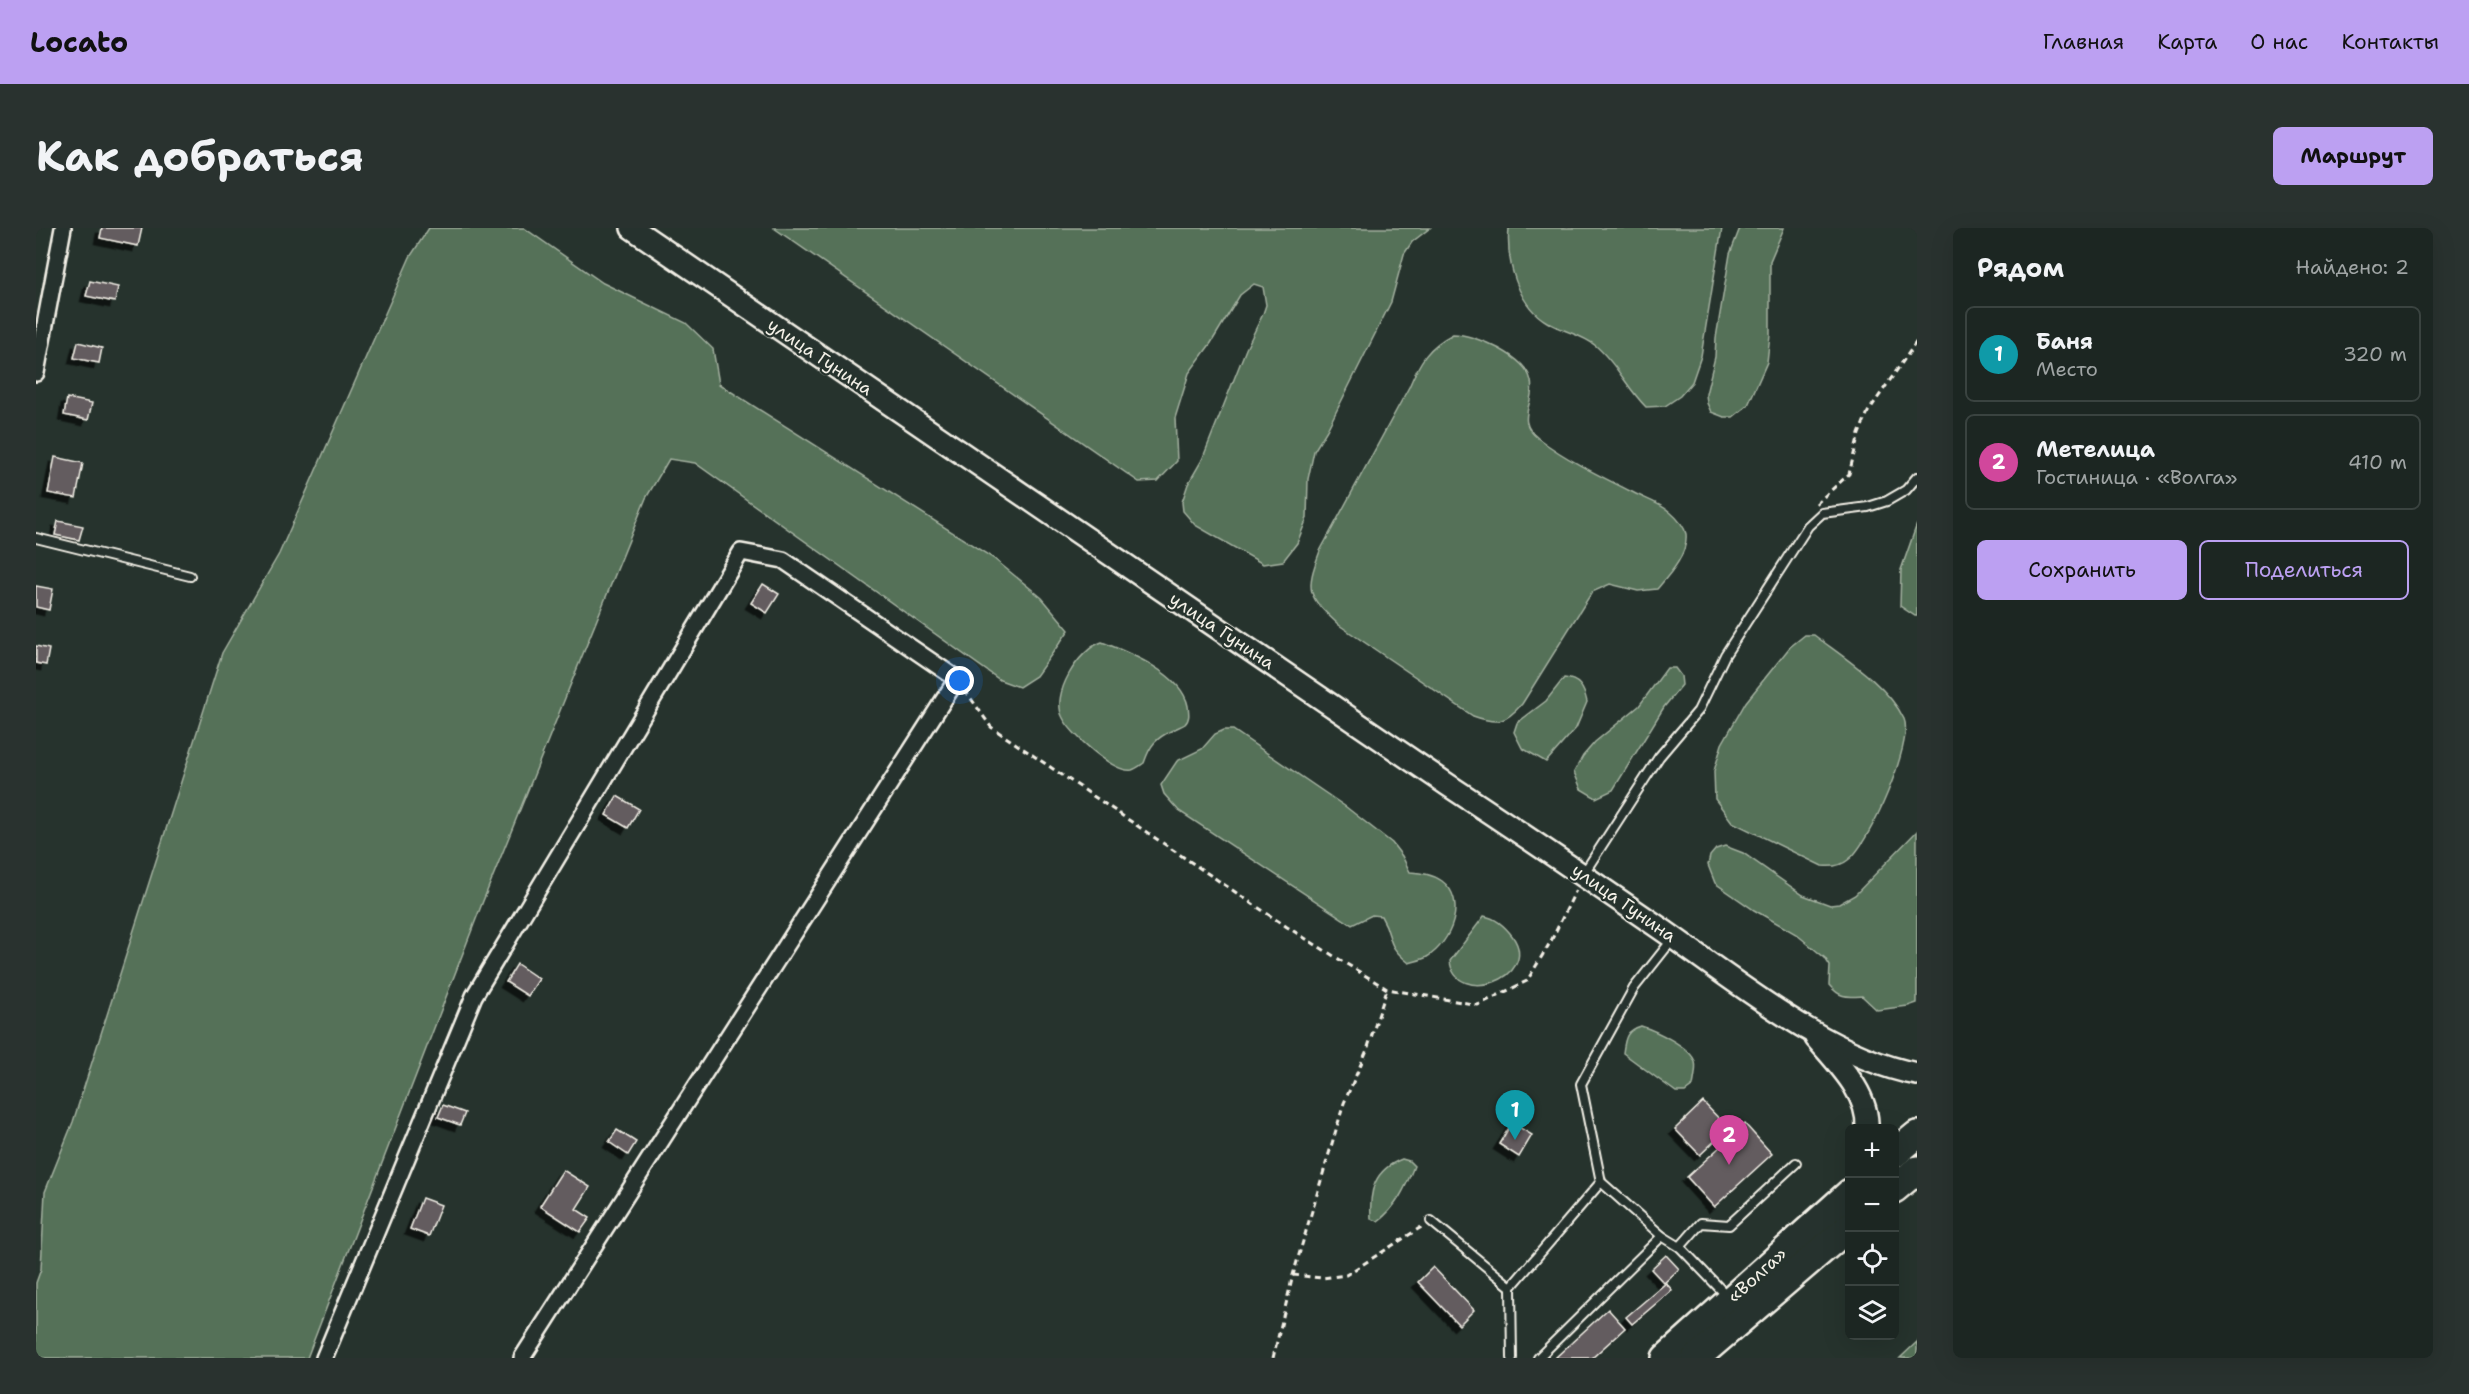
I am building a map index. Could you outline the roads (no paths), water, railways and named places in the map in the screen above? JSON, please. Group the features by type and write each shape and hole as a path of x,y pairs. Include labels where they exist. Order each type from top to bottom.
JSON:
{"highway":[{"path":"1899,1150 1917,1135"},
{"path":"1899,1185 1917,1170"},
{"name":"«Волга»","path":"1666,1358 1845,1196"},
{"name":"«Волга»","path":"1696,1358 1845,1230"}],"main road":[{"name":"улица Гунина","path":"632,228 1812,1033"},
{"path":"1812,1033 1896,1070 1917,1074"},
{"path":"1812,1033 1848,1076 1863,1103 1866,1124"}],"street":[{"path":"36,373 63,228"},
{"path":"324,1358 474,996 741,552 783,560 957,679 522,1358"}],"lane":[{"path":"1583,875 1659,757 1698,711 1725,655 1808,526 1822,513 1868,507 1887,501 1906,490 1917,477"},
{"path":"36,538 190,576"},
{"path":"1673,937 1634,988 1581,1084 1601,1182 1662,1236 1680,1247 1730,1299"},
{"path":"1680,1247 1701,1223 1729,1226 1796,1163"},
{"path":"1512,1358 1510,1287 1601,1182"},
{"path":"1431,1221 1510,1287"},
{"path":"1538,1358 1662,1236"}],"place":[{"name":"Баня","path":"1515,1140"},
{"name":"Метелица","path":"1729,1165"}]}
